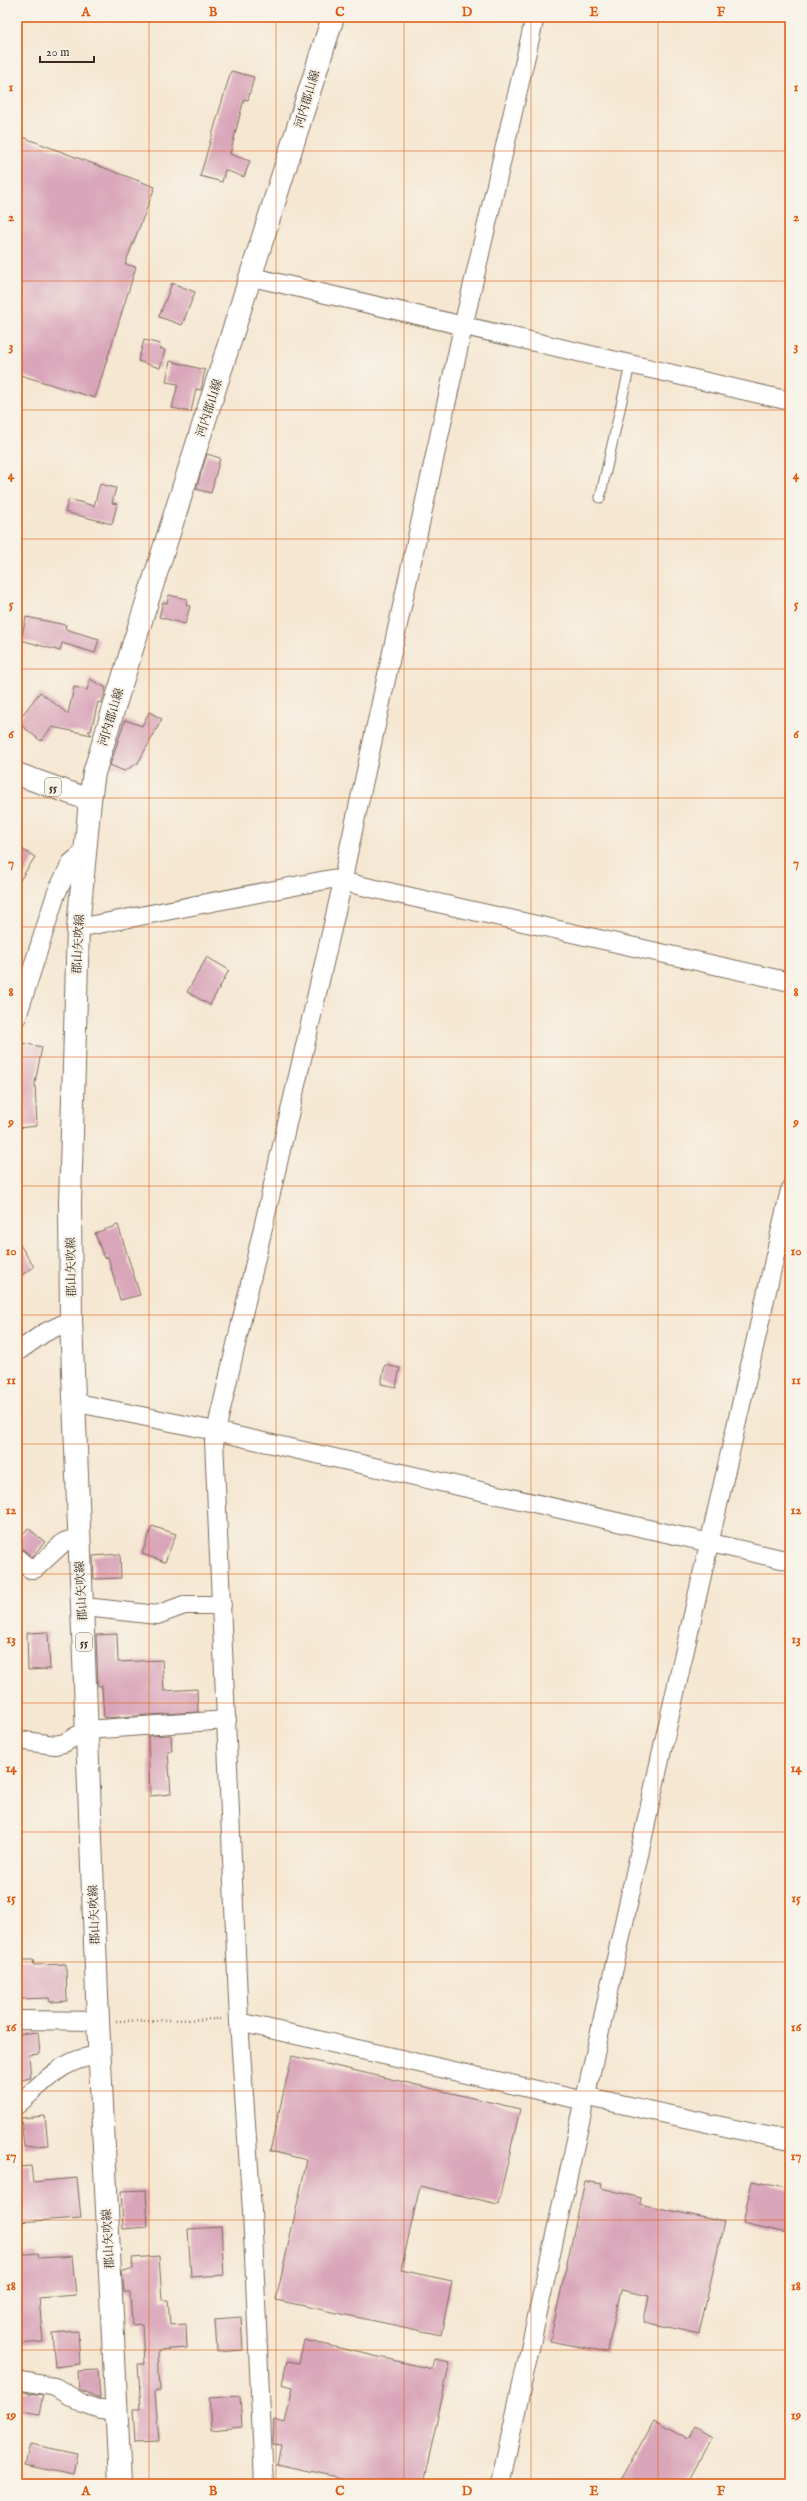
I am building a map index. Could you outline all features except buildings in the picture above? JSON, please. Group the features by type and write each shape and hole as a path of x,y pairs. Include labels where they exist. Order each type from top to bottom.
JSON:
{"main road":[{"name":"河内郡山線","path":"90,800 94,774 132,649 252,277 333,17"},
{"name":"55","path":"17,774 90,800"},
{"name":"郡山矢吹線","path":"90,800 78,928 70,1202 71,1320 98,2021 120,2484"}],"street":[{"path":"264,2484 252,2211 239,2022 216,1431 343,881 463,327 535,17"},
{"path":"252,277 463,327 790,401"},
{"path":"17,1016 56,894 70,863 84,852"},
{"path":"78,928 331,879 790,982"},
{"path":"500,2484 709,1543 790,1190"},
{"path":"17,1352 44,1333 71,1320"},
{"path":"73,1402 216,1431 790,1561"},
{"path":"17,1558 30,1569 35,1569 64,1542 79,1537"},
{"path":"82,1609 94,1608 156,1615 184,1605 222,1605"},
{"path":"17,1740 55,1745 64,1743 87,1730 227,1720"},
{"path":"17,2020 98,2021"},
{"path":"239,2022 576,2100 585,2098 790,2141"},
{"path":"17,2105 64,2064 74,2059 100,2055"},
{"path":"17,2380 55,2387 74,2400 101,2410 116,2411"}],"lane":[{"path":"600,498 630,365"}],"path":[{"path":"98,2021 219,2018 239,2022"}]}
